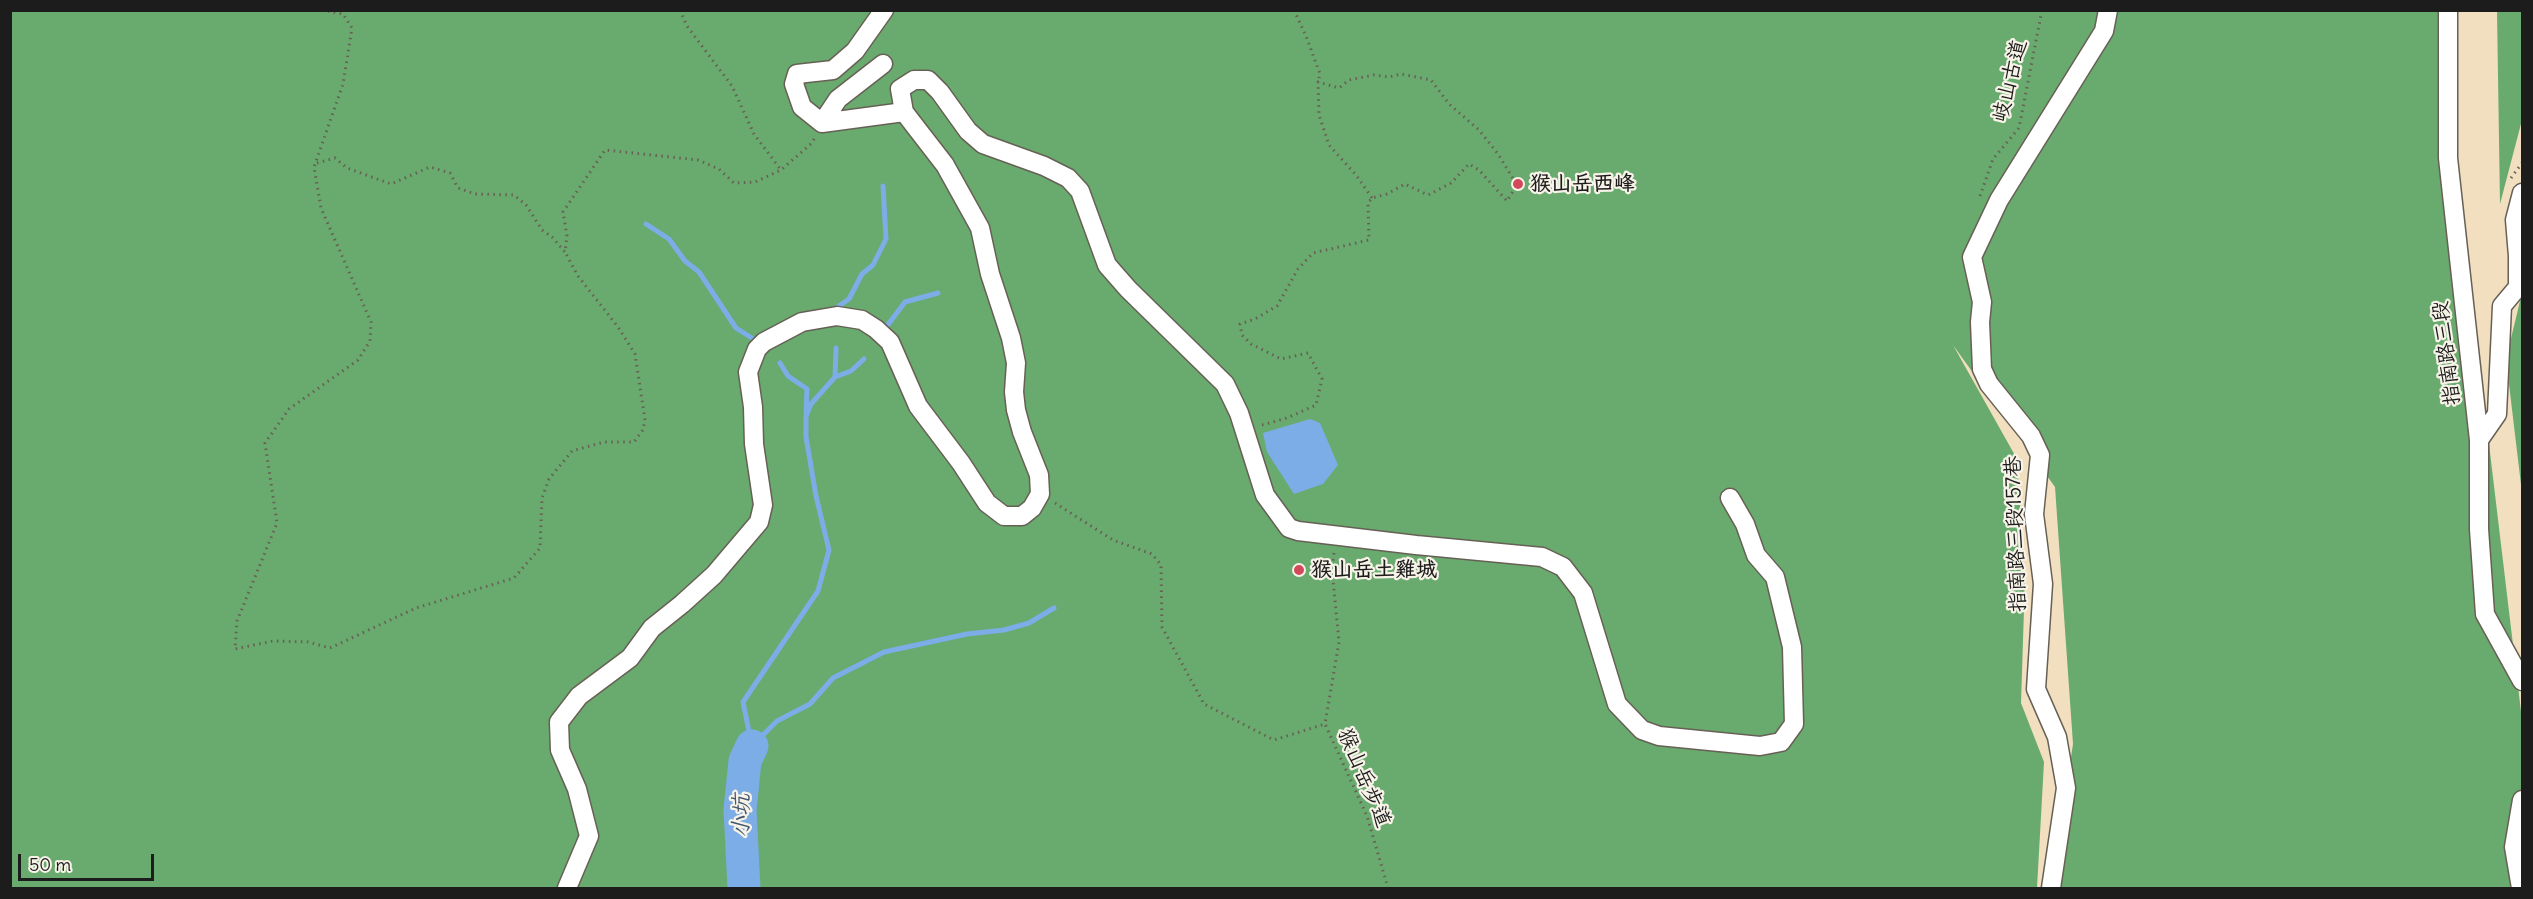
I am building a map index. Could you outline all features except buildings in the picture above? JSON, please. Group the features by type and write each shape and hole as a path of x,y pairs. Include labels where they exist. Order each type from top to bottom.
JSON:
{"street":[{"path":"884,10 855,51 833,70 798,74 794,84 802,107 822,123 904,112"},
{"name":"指南路三段157巷","path":"2051,888 2066,788 2057,737 2036,689 2043,584 2034,514 2040,455 2031,436 1989,384 1982,369 1980,322 1982,302 1972,257 1999,200 2104,32 2108,10"},
{"name":"指南路三段","path":"2448,10 2448,158 2480,440 2479,529 2486,614 2523,681"},
{"path":"822,123 838,99 883,64"},
{"path":"567,888 589,836 577,789 560,750 559,722 579,696 630,658 652,628 714,575 759,522 764,505 754,444 753,407 748,372 757,349 764,342 802,322 837,316 862,320 890,342 918,406 961,463 987,503 1004,516 1022,516 1032,508 1041,494 1039,475 1016,410 1016,363 1011,338 990,274 980,228 945,165 904,112 900,89 914,80 928,80 940,92 968,131 983,144 1044,165 1068,178 1080,191 1107,265 1128,289 1225,384 1239,414 1265,495 1288,528 1416,545 1542,556 1563,567 1583,592 1617,704 1642,730 1659,736 1760,746 1780,742 1794,724 1792,647 1774,577 1756,555 1745,524 1730,498"},
{"path":"2480,440 2497,414 2502,306 2518,287 2515,220 2523,193"},
{"path":"2521,888 2514,847 2523,800"}],"path":[{"path":"317,163 335,158 346,168 391,184 430,167 450,173 458,188 475,194 514,195 526,205 542,230 552,237 565,252 578,276 618,327 635,354 645,420 643,430 634,442 604,442 572,452 549,479 542,498 540,548 514,578 416,608 330,648 309,642 273,640 235,649 237,621 277,523 265,443 289,409 358,360 370,341 371,322 321,208 314,167 343,84 352,28 343,14 322,10"},
{"path":"680,10 687,26 732,86 754,134 781,170"},
{"path":"1294,10 1320,74 1318,82 1319,115 1329,145 1356,175 1372,198"},
{"name":"岐山古道","path":"1979,197 1993,159 2019,128 2042,10"},
{"path":"1245,432 1287,418 1316,405 1322,379 1308,353 1281,360 1251,344 1242,335 1240,324 1256,319 1277,306 1298,269 1313,253 1369,240 1370,220 1367,211 1368,203 1372,198 1387,194 1405,184 1428,195 1451,183 1469,164 1479,170 1507,201 1517,185 1498,154 1479,130 1449,104 1431,80 1401,74 1389,77 1374,75 1350,80 1339,88 1318,82"},
{"path":"565,252 567,236 563,212 605,150 698,160 719,169 734,183 755,182 781,170 812,143 822,123"},
{"path":"1041,494 1113,540 1152,554 1161,565 1162,627 1204,704 1274,740 1325,724"},
{"name":"猴山岳步道","path":"1337,536 1332,569 1339,642 1325,724 1367,816 1388,888"}],"green space":[{"path":"10,11 2452,11 2449,40 2461,210 2522,720 2522,888 2051,888 2073,744 2055,487 1953,345 2017,459 2025,578 2021,703 2044,762 2037,888 11,888"},
{"path":"2497,11 2522,11 2522,120 2500,204"},
{"path":"2522,293 2522,493 2506,359"}],"water":[{"path":"1310,419 1320,423 1338,465 1323,484 1294,494 1267,452 1263,433"}],"waterway":[{"path":"833,310 849,299 862,274 873,265 886,239 883,186"},
{"path":"646,224 669,239 685,261 699,272 736,328 755,340"},
{"path":"887,326 905,302 938,293"},
{"path":"835,377 836,348"},
{"path":"752,746 743,702 818,591 829,550 816,496 806,437 806,416 811,404 835,377 851,371 864,359"},
{"path":"780,363 788,376 807,389 806,412"},
{"path":"752,746 777,721 810,704 833,678 884,652 967,634 1004,630 1029,623 1054,608"},
{"name":"小坑","path":"744,888 740,810 745,761 752,746"}],"place":[{"name":"猴山岳西峰","path":"1518,184"},
{"name":"猴山岳土雞城","path":"1299,570"}]}
